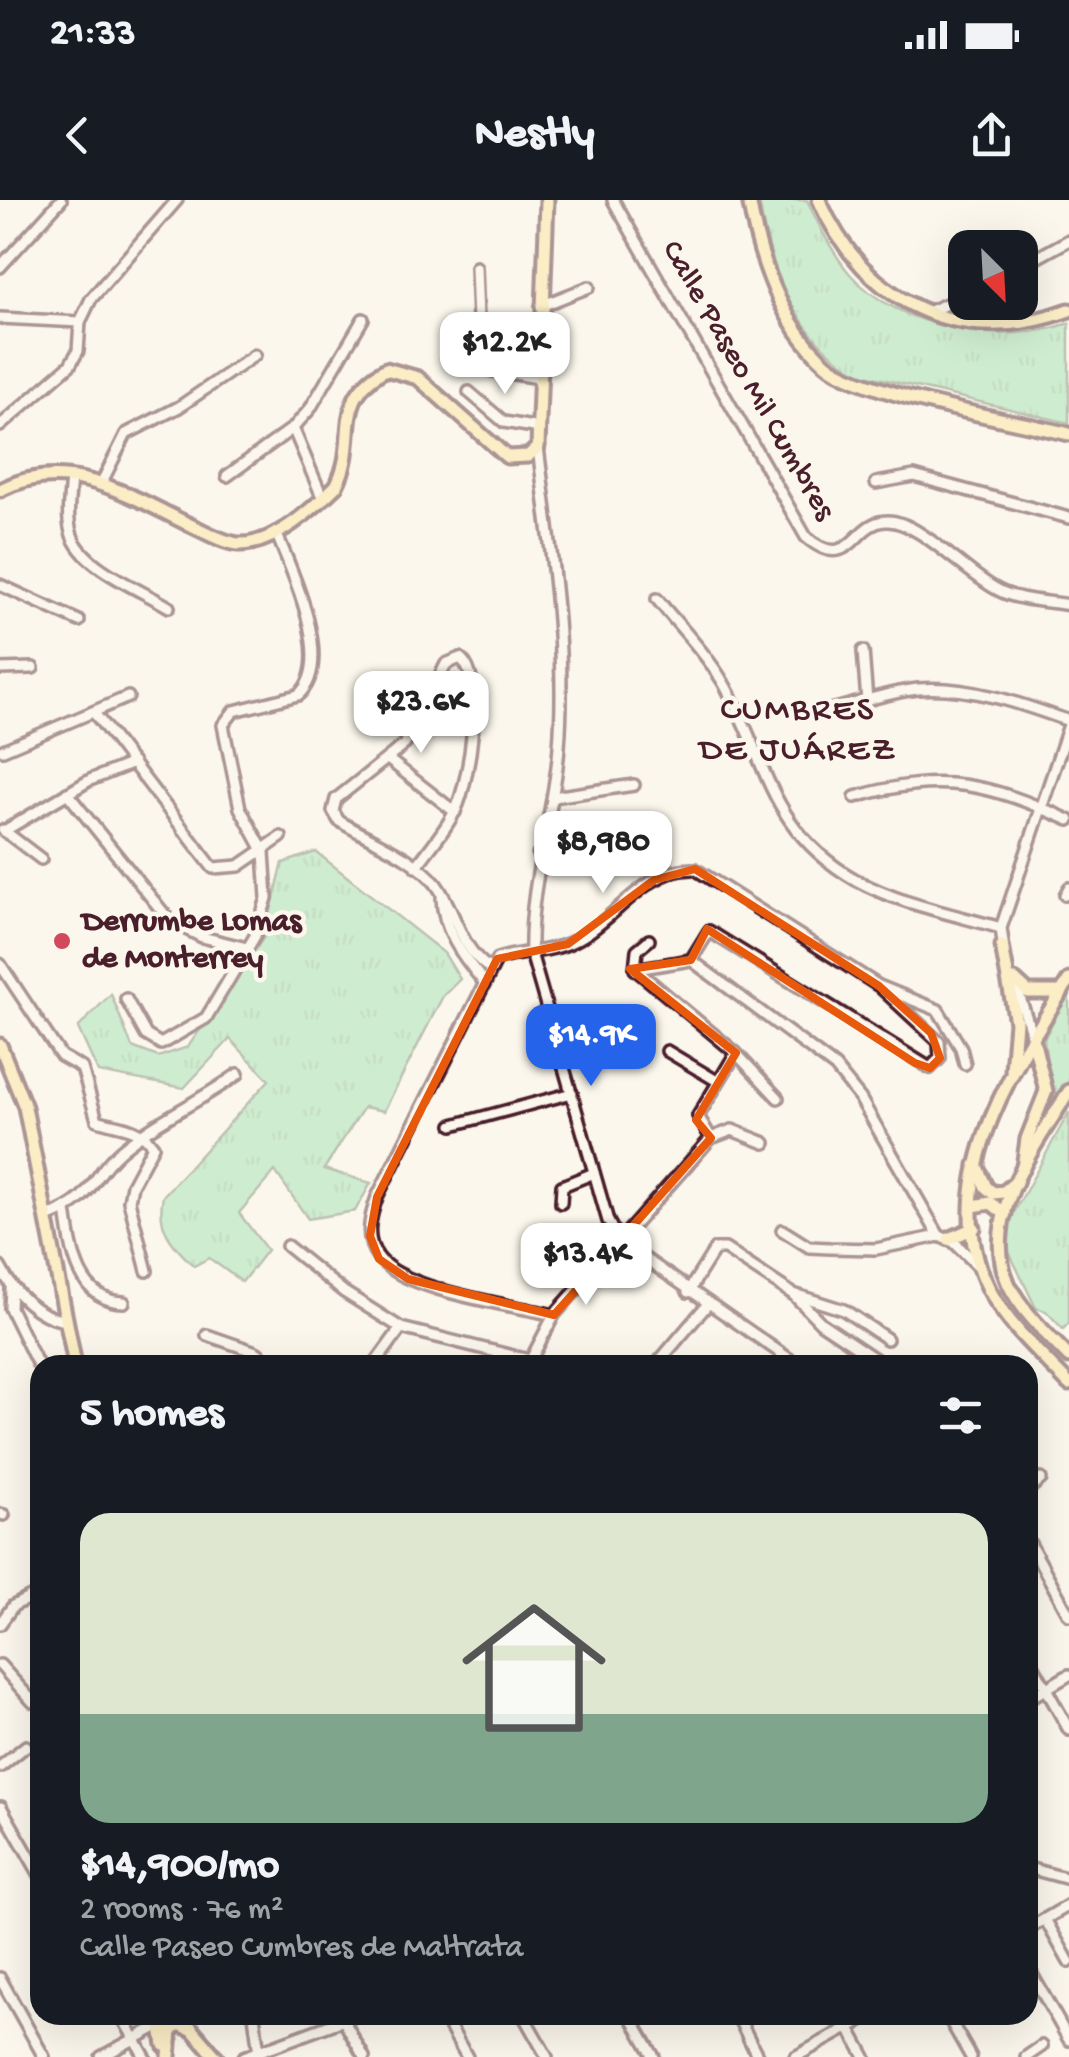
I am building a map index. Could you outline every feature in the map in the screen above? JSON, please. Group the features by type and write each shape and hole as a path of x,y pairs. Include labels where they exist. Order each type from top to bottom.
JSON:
{"main road":[{"path":"0,490 30,477 70,476 102,482 217,538 238,544 276,532 323,499 343,474 353,397 362,382 386,369 418,378 507,457 528,456 538,448 548,200"},
{"path":"819,200 857,264 883,288 928,312 996,325 1034,322 1069,310"},
{"path":"748,203 786,314 828,366 866,385 1069,434"},
{"path":"1002,946 1016,1022 1009,1084"},
{"path":"1015,980 1028,992 1065,986"},
{"path":"1065,986 1032,1038 987,1125 976,1165 973,1206 984,1274 1002,1311 1069,1384"},
{"path":"976,1165 993,1193 1004,1192 1021,1174 1027,1139 1046,1091 1032,1038"},
{"path":"0,1045 25,1107 73,1355"},
{"path":"1069,1091 1021,1174 1004,1214 1001,1248 1008,1282 1032,1318 1069,1357"},
{"path":"973,1206 991,1202 1004,1214"},
{"path":"944,1237 974,1228"},
{"path":"161,2025 167,2057"},
{"path":"167,2057 171,2029 177,2025"},
{"path":"181,2025 188,2028"},
{"path":"186,2025 216,2057"}],"street":[{"path":"0,267 61,200"},
{"path":"0,426 70,366 78,351 80,322 92,299 128,252 177,200"},
{"name":"Calle Paseo Mil Cumbres","path":"613,200 806,537 828,550 839,550 852,546 875,524 888,520 909,528 1005,594 1069,605"},
{"path":"1038,257 1069,240"},
{"path":"476,268 484,362 495,374 539,378"},
{"path":"541,306 589,287"},
{"path":"928,312 948,303"},
{"path":"0,318 80,322"},
{"path":"228,476 293,428 310,409 362,319"},
{"path":"102,482 126,434 180,407 256,355"},
{"path":"469,392 504,422 539,428"},
{"path":"293,428 323,499"},
{"path":"538,448 563,678 553,798 538,855 530,916 531,953 608,1222 618,1240 783,1355"},
{"path":"70,476 70,520 75,543 98,564 169,607"},
{"path":"876,482 914,476 1069,518"},
{"path":"126,999 146,1035 161,1044 206,1018 262,920 266,898 264,852 240,808 223,725 234,711 298,694 312,674 309,629 276,532"},
{"path":"0,585 79,621"},
{"path":"657,599 724,684 761,773 802,836 856,880 1000,928"},
{"path":"863,651 868,701"},
{"path":"416,867 455,812 465,786 474,714 470,673 464,660 452,659 446,664 406,744 336,798 334,811 338,821 416,867 435,883 457,946 483,980"},
{"path":"0,668 33,668"},
{"path":"827,711 915,689 948,689 1001,698 1069,723 1000,928 1002,946 1032,1038"},
{"path":"3,750 128,697"},
{"path":"95,714 213,868 240,866 282,837"},
{"path":"388,760 455,812"},
{"path":"41,858 2,829 67,793 133,764"},
{"path":"855,797 930,780 973,786 1040,806 1069,820"},
{"path":"553,798 634,786"},
{"path":"67,793 158,910 181,928 248,948"},
{"path":"538,855 658,828"},
{"path":"554,1314 397,1274 373,1248 370,1216 489,968 501,957 580,939 654,880 682,868 695,869 879,986 938,1010 962,1048 966,1064"},
{"path":"442,896 450,904 464,941 489,968"},
{"path":"636,970 691,960 710,931 930,1068 940,1058 939,1042 879,986"},
{"path":"636,970 637,950 649,940"},
{"path":"691,960 835,1067 860,1098 944,1237 984,1274"},
{"path":"0,964 60,1056 82,1068 97,1120 146,1135"},
{"path":"636,970 736,1053 778,1098"},
{"path":"667,1052 717,1081"},
{"path":"711,1138 698,1116 736,1053"},
{"path":"47,1217 66,1210 92,1190 119,1152 238,1074"},
{"path":"453,1125 572,1093"},
{"path":"533,1355 554,1314 711,1138 732,1130 765,1143"},
{"path":"146,1135 152,1153 132,1185 129,1201 148,1272"},
{"path":"562,1203 562,1186 594,1172"},
{"path":"66,1210 80,1275 106,1297 124,1302"},
{"path":"782,1230 809,1246 830,1248 876,1249 944,1237"},
{"path":"286,1246 344,1292 402,1328 500,1355"},
{"path":"688,1292 720,1247 793,1294 820,1323 871,1355"},
{"path":"0,1267 11,1290 10,1308 33,1355"},
{"path":"11,1290 48,1316 66,1321"},
{"path":"793,1294 844,1310 887,1340"},
{"path":"673,1355 707,1304"},
{"path":"382,1355 402,1328"},
{"path":"207,1336 260,1355"},
{"path":"1038,1558 1069,1614"},
{"path":"0,1624 12,1606 30,1597"},
{"path":"0,1603 12,1606"},
{"path":"0,1665 30,1700"},
{"path":"1038,1674 1069,1730"},
{"path":"1038,1694 1069,1676"},
{"path":"0,1768 26,1746"},
{"path":"1,1807 30,1857"},
{"path":"1038,1867 1069,1879"},
{"path":"1038,1923 1069,1905"},
{"path":"1045,1919 1069,1962"},
{"path":"0,1978 44,2057"},
{"path":"1038,1985 1069,2040"},
{"path":"127,2025 145,2057"},
{"path":"100,2057 153,2025"},
{"path":"255,2025 259,2052"},
{"path":"244,2057 333,2025"},
{"path":"346,2025 364,2057"},
{"path":"449,2025 467,2057"},
{"path":"529,2025 547,2057"},
{"path":"636,2025 654,2057"},
{"path":"742,2025 758,2057"},
{"path":"795,2057 852,2025"},
{"path":"953,2025 971,2057"},
{"path":"848,2027 865,2057"},
{"path":"1026,2057 1042,2046"}],"highlighted area":[{"path":"695,869 879,986 931,1033 940,1058 930,1068 915,1063 707,929 691,960 630,969 736,1053 696,1120 711,1138 554,1315 408,1279 379,1259 370,1236 377,1197 497,959 568,944 654,880"}],"green space":[{"path":"759,200 807,200 850,274 870,293 923,320 983,333 1042,330 1069,323 1069,423 861,374 839,360 819,343 790,300 770,251"},
{"path":"316,852 444,953 460,979 443,996 384,1111 364,1107 324,1169 371,1183 355,1211 308,1219 275,1171 239,1213 267,1250 242,1282 209,1258 194,1266 168,1235 161,1207 163,1196 269,1080 230,1039 184,1088 98,1072 78,1028 111,994 132,1047 158,1057 188,1047 264,937 283,863"},
{"path":"1069,990 1069,1082 1032,1143 1047,1108 1044,1101 1051,1096 1044,1039"},
{"path":"1069,1112 1069,1323 1063,1329 1046,1311 1036,1308 1008,1250 1011,1218"}],"place":[{"name":"Derrumbe Lomas de Monterrey","path":"62,941"}],"district":[{"name":"CUMBRES DE JUÁREZ","path":"798,731"}]}
